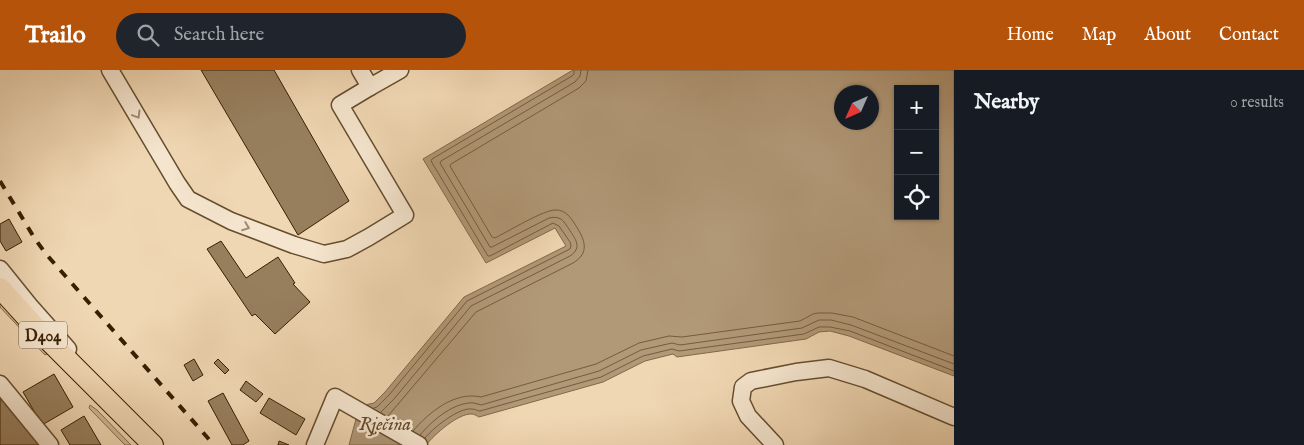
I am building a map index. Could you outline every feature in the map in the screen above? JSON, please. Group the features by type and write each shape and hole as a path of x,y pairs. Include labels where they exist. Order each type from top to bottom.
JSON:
{"main road":[{"name":"D404","path":"0,288 39,331 153,445"}],"street":[{"path":"110,70 188,199 230,221 294,246 324,254 347,249 405,215 340,106 400,70"},
{"path":"360,70 370,87"},
{"path":"0,269 71,352 86,379"},
{"path":"775,445 748,416 741,401 743,387 751,381 796,372 829,368 865,379 954,417"},
{"path":"0,384 50,445"},
{"path":"315,445 335,397 419,445"}],"shaded area":[{"path":"0,301 47,353 46,355 0,307"},
{"path":"90,405 131,445 125,445 89,408"}],"water":[{"name":"Rječina","path":"573,70 954,70 954,376 849,336 830,331 819,332 806,339 677,357 673,354 645,361 603,382 479,417 472,414 460,417 440,431 426,445 349,445 356,419 362,407 374,403 385,392 464,297 566,246 555,228 486,263 423,159"}],"building":[{"path":"201,70 274,70 349,201 298,235"},
{"path":"9,219 22,242 6,251 0,241 0,224"},
{"path":"221,241 246,278 278,257 295,283 293,284 310,302 275,334 255,314 252,316 207,249"},
{"path":"194,359 203,375 193,381 184,365"},
{"path":"218,359 229,370 225,374 214,363"},
{"path":"54,374 73,407 42,425 23,392"},
{"path":"246,381 263,394 256,402 240,390"},
{"path":"223,393 249,441 243,445 232,445 208,401"},
{"path":"0,398 40,445 0,445"},
{"path":"269,398 305,419 296,435 260,413"},
{"path":"84,416 101,445 70,445 61,430"},
{"path":"279,441 289,445 278,445"}],"railway":[{"path":"0,181 46,254 214,445"}]}
